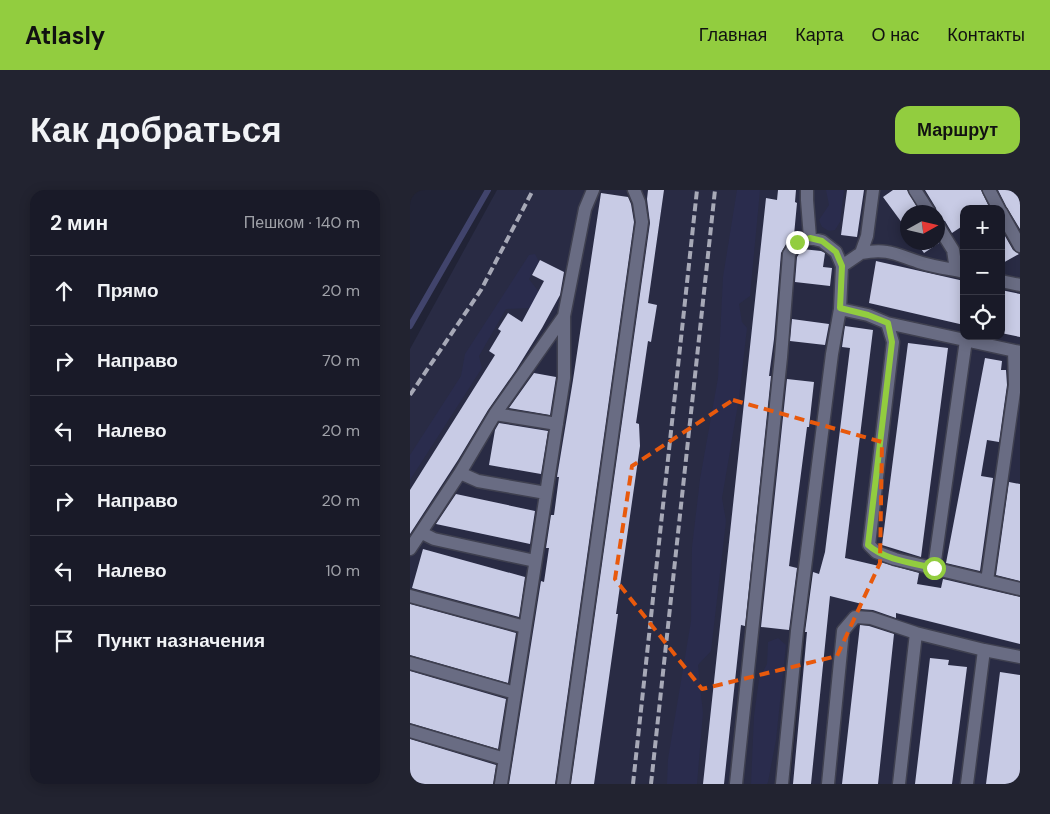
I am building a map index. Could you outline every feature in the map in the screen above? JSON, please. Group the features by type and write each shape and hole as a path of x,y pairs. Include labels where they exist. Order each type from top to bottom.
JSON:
{"lane":[{"path":"501,784 564,378 564,316 585,209 593,190"},
{"path":"563,784 642,222 639,202 634,190"},
{"path":"807,190 810,238"},
{"path":"861,254 867,236 873,190"},
{"path":"915,190 925,205"},
{"path":"989,190 997,205"},
{"path":"1005,219 1020,246"},
{"path":"945,237 953,250 960,271"},
{"path":"736,784 781,357 789,254 797,242 810,238 822,241 836,252 842,266 840,308 832,354 798,622 782,784"},
{"path":"842,266 861,254 877,251 896,253 922,263 960,271"},
{"path":"1005,282 1020,285"},
{"path":"840,308 868,315 888,323 960,339"},
{"path":"410,550 496,414 564,316"},
{"path":"888,323 892,342 868,545 876,552 895,558 1020,589"},
{"path":"934,568 966,340 1017,351 1016,385 987,581"},
{"path":"496,414 557,424"},
{"path":"460,473 478,481 546,493"},
{"path":"422,533 434,539 535,561"},
{"path":"410,596 525,626"},
{"path":"828,784 843,631 855,617 870,618 916,633 1020,657"},
{"path":"899,784 916,633"},
{"path":"967,784 984,650"},
{"path":"410,664 515,693"},
{"path":"410,731 505,759"}],"highlighted area":[{"path":"733,400 882,442 880,563 837,656 702,689 615,579 632,466"}],"shaded area":[{"path":"497,190 1020,190 1020,784 790,784 810,592 815,573 799,571 777,784 410,784 410,349"},
{"path":"737,190 760,190 750,296 739,304 742,322 747,328 739,398 722,498 726,521 711,651 698,665 703,713 697,784 667,784 668,759 691,621 692,547 700,479 718,378 723,277"},
{"path":"826,190 844,190 840,222 835,230 829,231 822,227 819,220 829,205"},
{"path":"535,254 539,262 529,279 539,292 530,308 506,309 479,356 482,368 410,480 410,455 461,376 465,354 529,255"},
{"path":"778,638 786,645 776,740 767,784 751,784 754,716 759,679 767,664 768,642"}],"building":[{"path":"648,190 664,190 648,303 657,305 651,342 648,341 636,423 639,424 640,446 594,784 571,784 650,223 647,199"},
{"path":"778,190 796,190 795,202 797,203 794,235 790,237 781,253 769,376 771,376 745,626 741,625 724,784 703,784 766,198 777,200"},
{"path":"847,190 864,190 857,237 841,235"},
{"path":"893,190 907,190 916,205 900,205 900,220 883,197"},
{"path":"925,190 981,190 988,205 960,205 960,228 952,233 945,221 945,205 934,205"},
{"path":"998,190 1020,190 1020,229 1006,206"},
{"path":"601,193 628,197 634,222 555,784 509,784 541,581 544,582 549,548 546,548 551,515 554,515 559,477 557,477"},
{"path":"1005,236 1013,250 1019,254 1005,262"},
{"path":"802,249 825,253 823,267 832,268 830,286 795,282 797,257"},
{"path":"540,260 564,272 560,295 516,370 488,410 410,534 410,490 495,355 489,351 501,331 498,329 508,313 522,322 544,281 532,275"},
{"path":"876,261 960,280 960,324 869,303"},
{"path":"1005,291 1020,294 1020,337 1005,334"},
{"path":"792,319 829,324 825,345 790,341"},
{"path":"845,326 873,330 845,558 879,566 880,562 919,573 917,584 941,588 943,579 1020,597 1020,644 896,613 896,618 873,610 861,609 862,604 830,596 811,784 793,784 807,632 805,632 813,572 819,574 825,552 850,348 842,347"},
{"path":"908,343 948,348 921,557 882,545"},
{"path":"985,358 1002,361 1001,370 1006,370 1007,385 999,442 987,440 981,476 993,478 980,571 946,563"},
{"path":"534,373 556,377 550,415 509,408"},
{"path":"787,379 814,382 789,566 797,568 789,630 761,627"},
{"path":"499,423 548,431 541,474 489,465 495,430"},
{"path":"1009,482 1020,484 1020,581 996,575"},
{"path":"456,494 535,511 530,544 436,524"},
{"path":"423,549 525,577 519,617 412,588"},
{"path":"410,604 516,633 508,683 410,655"},
{"path":"860,625 894,634 878,784 842,784"},
{"path":"930,658 949,660 948,665 967,667 952,784 915,784"},
{"path":"410,671 506,699 498,749 410,723"},
{"path":"1000,672 1020,675 1020,784 986,784"},
{"path":"410,739 496,765 493,784 410,784"}],"waterway":[{"path":"410,326 488,190"}],"railway":[{"path":"410,395 481,290 533,190"},
{"path":"633,784 697,190"},
{"path":"651,784 715,190"}],"route":[{"path":"797,242 810,238 822,241 836,252 842,266 840,308 868,315 888,323 892,342 868,545 876,552 934,568"}]}
